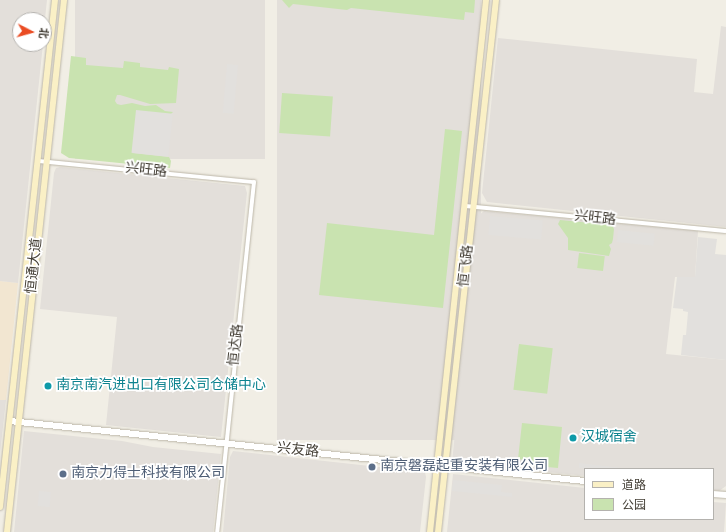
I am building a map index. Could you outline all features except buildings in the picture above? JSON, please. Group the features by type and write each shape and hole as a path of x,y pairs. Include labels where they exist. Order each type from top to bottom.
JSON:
{"main road":[{"name":"恒通大道","path":"0,507 55,0"},
{"name":"恒通大道","path":"7,532 64,0"},
{"name":"恒飞路","path":"430,532 486,0"},
{"name":"恒飞路","path":"438,532 496,0"}],"street":[{"name":"兴旺路","path":"38,161 254,182"},
{"name":"恒达路","path":"217,532 254,182"},
{"name":"兴旺路","path":"465,206 726,231"},
{"name":"兴友路","path":"10,421 584,481"},
{"path":"714,494 726,495"}],"shaded area":[{"path":"0,0 47,0 46,12 12,12 12,52 42,52 18,283 0,281"},
{"path":"75,0 265,0 265,159 75,159"},
{"path":"277,0 481,0 481,440 277,440"},
{"path":"721,26 726,27 726,227 487,202 482,193 498,38 697,59 694,92 713,94"},
{"path":"227,64 238,65 234,114 223,113"},
{"path":"136,110 173,114 168,157 132,153"},
{"path":"60,167 245,186 247,193 221,437 106,425 117,317 40,309 54,173 56,168"},
{"path":"484,211 698,231 695,277 675,277 666,354 726,360 726,486 719,491 714,490 714,468 584,468 584,476 452,462 478,216"},
{"path":"490,216 543,221 541,240 488,235"},
{"path":"618,230 655,234 654,246 617,242"},
{"path":"698,237 717,239 715,254 726,255 726,360 681,355 683,335 686,335 688,312 683,311 683,309 673,308 677,277 695,277"},
{"path":"0,281 18,283 6,400 0,400"},
{"path":"0,400 6,400 0,454"},
{"path":"24,431 122,441 153,447 221,454 213,532 14,532"},
{"path":"233,451 425,472 426,477 420,532 223,532 230,457"},
{"path":"579,463 622,468 584,468 579,468"},
{"path":"453,474 584,488 584,520 714,520 714,502 726,503 724,532 447,532"},
{"path":"453,480 502,485 501,492 512,493 512,497 452,491"},
{"path":"39,491 51,492 50,507 38,506"}],"green space":[{"path":"282,0 475,0 474,13 465,12 464,20 351,8 347,10 293,4 289,8"},
{"path":"71,56 86,58 86,65 123,68 124,61 140,63 140,67 168,70 169,67 179,69 176,103 150,104 120,95 117,95 115,101 117,104 121,105 132,103 145,106 156,105 165,111 173,112 132,153 169,157 171,161 170,168 69,158 61,153"},
{"path":"282,93 333,97 330,136 279,133"},
{"path":"445,129 462,131 443,308 319,295 327,223 434,235"},
{"path":"560,220 612,225 614,229 612,243 609,245 611,249 609,256 568,250 568,238 558,224"},
{"path":"579,253 605,256 603,271 577,268"},
{"path":"519,344 553,348 547,394 513,390"},
{"path":"522,423 562,427 558,468 525,465 525,460 518,459"}],"place":[{"name":"南京南汽进出口有限公司仓储中心","path":"48,386"},
{"name":"汉城宿舍","path":"573,438"},
{"name":"南京磐磊起重安装有限公司","path":"372,467"},
{"name":"南京力得士科技有限公司","path":"63,474"}]}
